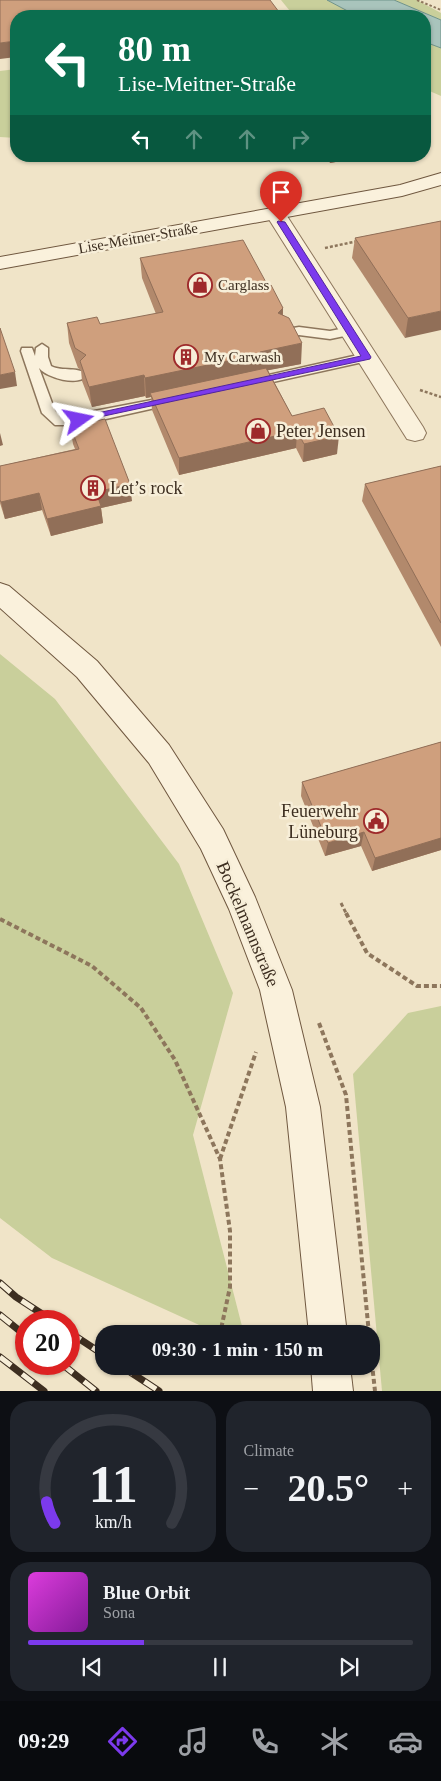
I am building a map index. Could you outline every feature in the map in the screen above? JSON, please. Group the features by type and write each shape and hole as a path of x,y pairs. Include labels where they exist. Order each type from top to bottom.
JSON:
{"main road":[{"name":"Lise-Meitner-Straße","path":"0,263 402,190 441,179"},
{"path":"275,213 415,433"},
{"name":"Bockelmannstraße","path":"0,593 10,599 87,669 160,754 212,838 244,907 276,990 303,1107 327,1325"},
{"path":"331,1375 332,1391"}],"lane":[{"path":"285,333 298,331 330,335 350,331"},
{"path":"42,348 40,357 45,367 52,372 59,375 81,375"},
{"path":"27,351 49,413 60,422 79,420 185,397"},
{"path":"242,384 367,357"}],"path":[{"path":"417,0 441,10"},
{"path":"300,252 366,239"},
{"path":"415,389 441,397"},
{"path":"341,903 366,953 417,986 441,986"},
{"path":"0,918 92,966 141,1008 175,1060 220,1159 230,1231 230,1287 222,1325"},
{"path":"220,1159 258,1046"},
{"path":"373,1375 375,1391"}],"green space":[{"path":"281,0 327,0 346,10 289,10"},
{"path":"394,0 417,0 441,13 441,20 431,16 431,10 418,10"},
{"path":"431,44 441,48 441,96 431,92"},
{"path":"10,70 10,138 0,137 0,71"},
{"path":"0,654 55,699 179,864 233,993 193,1135 242,1325 199,1325 52,1258 0,1218"},
{"path":"441,1006 441,1391 382,1391 380,1325 376,1325 353,1074 408,1013"}],"water":[{"path":"327,0 394,0 418,10 346,10"},
{"path":"431,16 441,20 441,48 431,44"}],"building":[{"path":"0,0 270,0 278,10 10,10 10,42 0,43"},
{"path":"441,221 441,311 408,318 355,238"},
{"path":"243,240 268,286 271,285 283,308 278,313 289,318 302,343 260,352 261,354 145,378 144,375 89,387 80,361 86,355 75,348 67,323 97,317 100,324 163,312 140,258"},
{"path":"0,328 15,372 0,375"},
{"path":"266,368 292,416 324,408 339,436 304,444 297,431 179,458 150,393"},
{"path":"105,419 130,484 96,492 101,506 47,519 39,493 1,502 0,466 79,449 70,426"},
{"path":"441,466 441,623 365,484"},
{"name":"Feuerwehr Lüneburg","path":"441,742 441,838 375,858 364,832 328,843 302,782"}],"railway":[{"path":"0,1283 16,1297 36,1310"},
{"path":"0,1315 15,1327"},
{"path":"80,1339 95,1349"},
{"path":"0,1357 44,1391"},
{"path":"76,1375 96,1391"},
{"path":"135,1375 159,1391"}],"place":[{"name":"Carglass","path":"200,285"},
{"name":"My Carwash","path":"186,357"},
{"name":"Peter Jensen","path":"258,431"},
{"name":"Let’s rock","path":"93,488"},
{"name":"Feuerwehr Lüneburg","path":"376,821"}],"route":[{"path":"79,420 367,357 281,222"}]}
